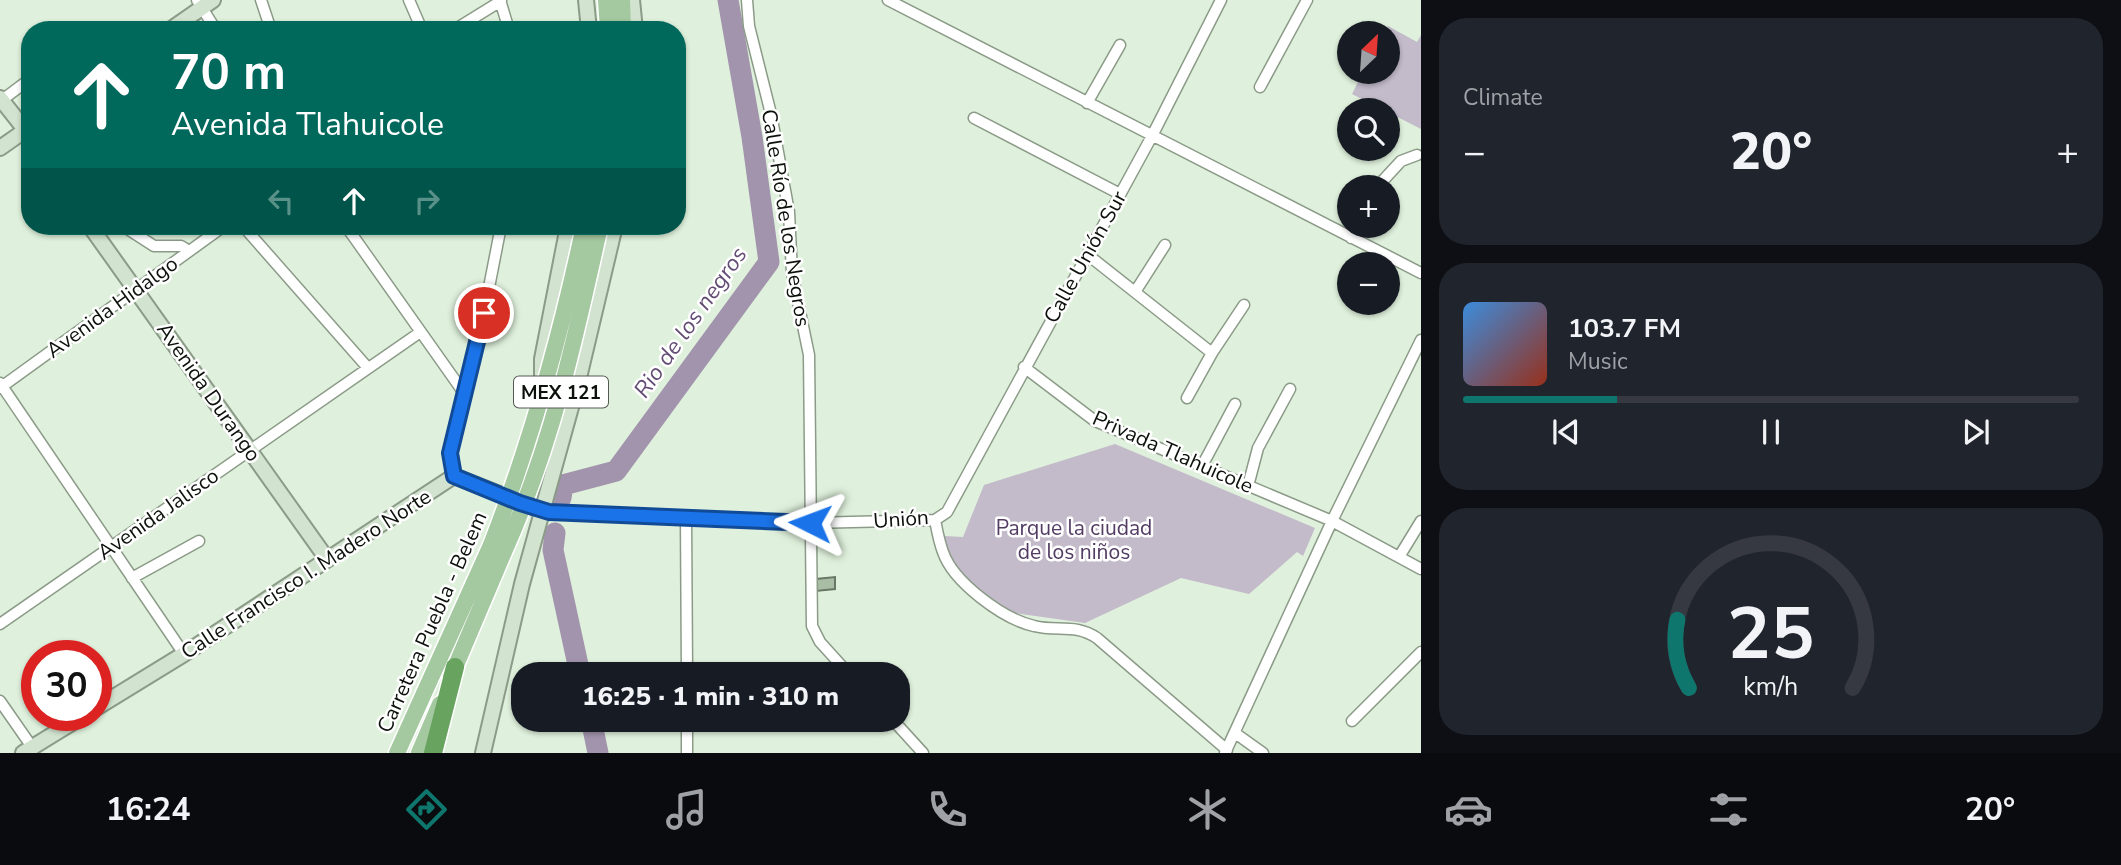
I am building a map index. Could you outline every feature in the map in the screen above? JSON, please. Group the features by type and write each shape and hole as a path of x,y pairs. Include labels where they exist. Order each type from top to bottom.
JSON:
{"highway":[{"path":"433,753 455,667"}],"main road":[{"path":"606,0 607,21"},
{"path":"625,21 629,1"},
{"name":"Carretera Puebla - Belem","path":"419,753 455,667 497,549 510,494 542,392 582,235"},
{"name":"Carretera Puebla - Belem","path":"397,753 539,467 557,410 598,235"}],"street":[{"path":"261,0 268,21"},
{"path":"408,0 418,21"},
{"name":"Calle Río de los Negros","path":"747,0 749,26 771,114 786,200 792,273 808,355 812,626 820,642 838,662"},
{"path":"888,0 1337,230"},
{"name":"Calle Unión Sur","path":"947,512 1152,136 1221,0"},
{"path":"1260,87 1307,0"},
{"path":"469,21 501,1 507,21"},
{"path":"629,1 633,21"},
{"path":"181,21 204,3 212,21"},
{"path":"1087,103 1120,45"},
{"path":"21,85 1,99 21,123"},
{"path":"974,118 1120,194"},
{"path":"0,148 21,135"},
{"path":"1388,175 1401,161 1417,155"},
{"name":"Avenida Durango","path":"97,235 327,559"},
{"path":"137,235 154,246 181,246 189,251"},
{"name":"Avenida Hidalgo","path":"1,386 211,235"},
{"path":"251,235 368,368"},
{"path":"352,235 464,393"},
{"path":"454,476 450,453 484,313 499,235"},
{"path":"542,392 542,359 566,235"},
{"path":"483,753 541,510 578,382 613,235"},
{"path":"1352,238 1418,272 1421,286"},
{"path":"1135,292 1165,245"},
{"path":"1088,255 1212,353"},
{"path":"1187,398 1212,353 1244,305"},
{"name":"Avenida Jalisco","path":"0,624 419,333"},
{"path":"935,520 943,554 965,586 1007,615 1034,626 1085,630 1226,752 1332,521 1421,340"},
{"name":"Privada Tlahuicole","path":"1024,367 1095,421 1332,521 1421,569"},
{"path":"1,386 184,654"},
{"path":"1248,486 1258,448 1290,389"},
{"path":"1202,466 1235,404"},
{"name":"Calle Francisco I. Madero Norte","path":"112,698 184,654 454,476 541,510"},
{"name":"Unión","path":"541,510 810,523 935,520 947,512"},
{"path":"686,517 687,662"},
{"path":"1399,557 1421,521"},
{"path":"132,578 199,541"},
{"path":"1352,721 1421,652"},
{"path":"0,701 27,750 58,731"},
{"path":"687,732 687,753"},
{"path":"904,732 923,753"},
{"path":"1235,733 1263,753"}],"green space":[{"path":"1400,33 1417,42 1421,35 1421,129 1400,118 1400,98 1360,98 1352,94 1357,84 1400,84"},
{"name":"Parque la ciudad de los niños","path":"1115,444 1315,528 1303,556 1297,552 1249,594 1181,578 1085,623 1008,612 965,581 947,554 944,536 963,537 984,485"}],"building":[{"path":"835,577 835,589 816,591 816,579"}],"waterway":[{"name":"Rio de los negros","path":"561,498 563,485 616,471 769,262 752,137 728,0"},
{"name":"Rio de los negros","path":"555,533 553,550 577,662"},
{"name":"Rio de los negros","path":"594,732 598,753"}],"route":[{"path":"484,313 450,453 454,476 549,512 810,523"}]}
